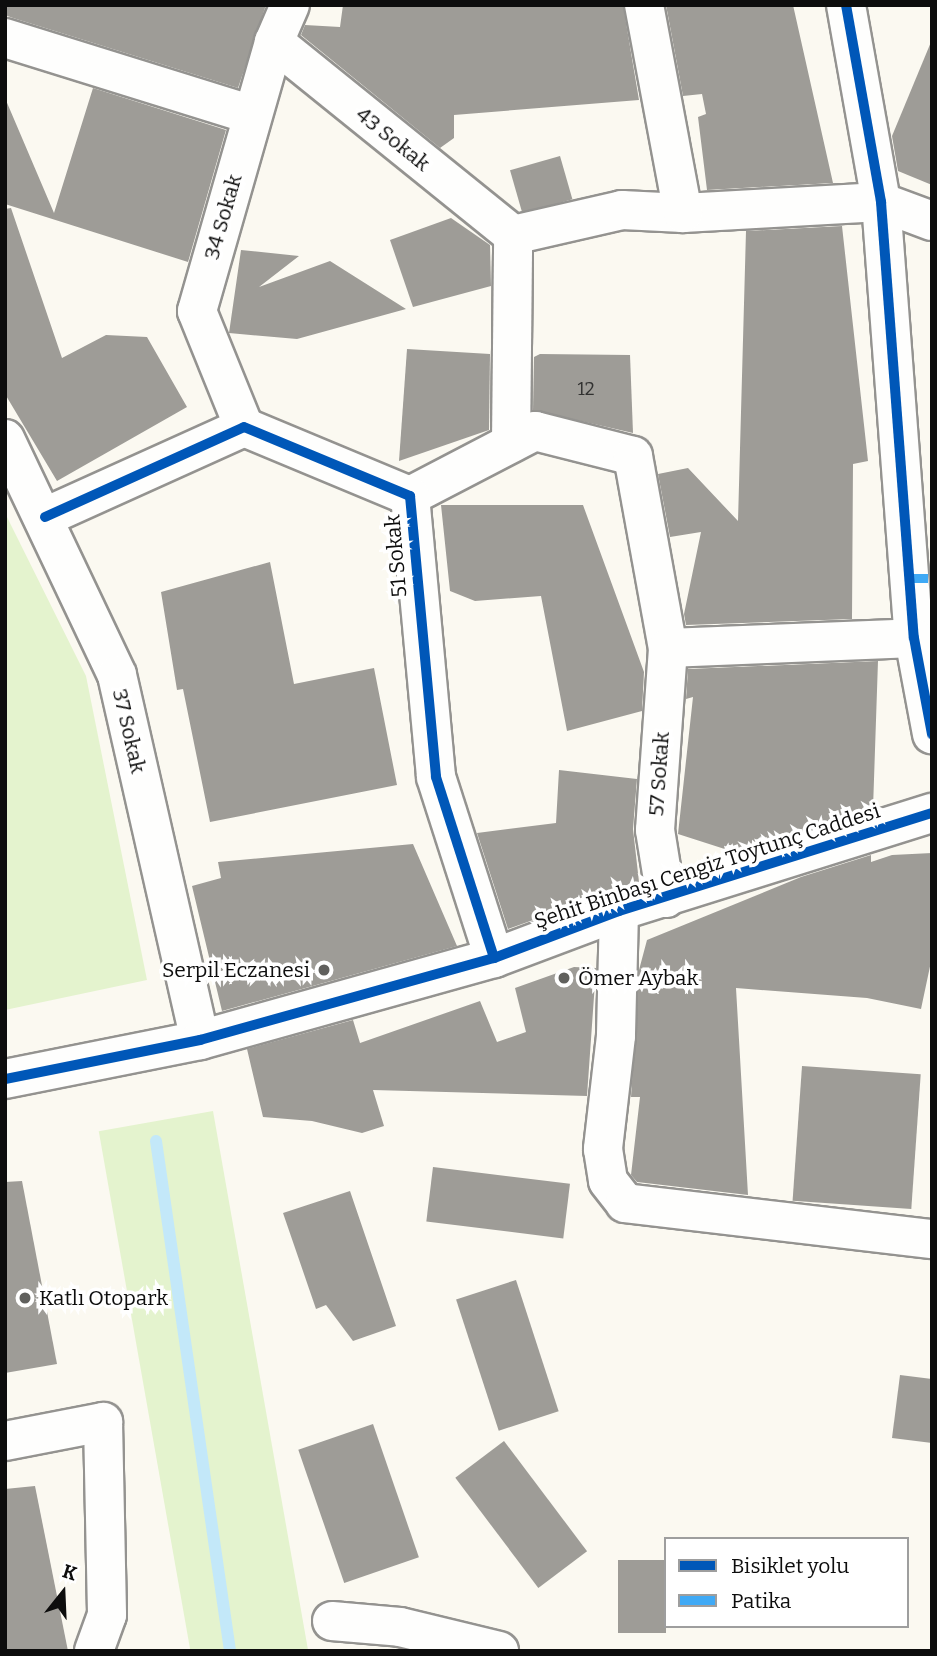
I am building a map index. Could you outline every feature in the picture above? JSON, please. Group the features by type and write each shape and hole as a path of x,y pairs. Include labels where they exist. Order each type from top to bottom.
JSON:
{"street":[{"name":"34 Sokak","path":"244,427 197,311 274,42 290,5"},
{"path":"644,5 683,214"},
{"path":"846,5 881,202 914,638 932,734"},
{"path":"5,38 252,115"},
{"name":"43 Sokak","path":"274,42 513,235"},
{"path":"410,496 511,443 513,235 622,210 683,214 881,202 932,221"},
{"path":"45,517 244,427"},
{"name":"51 Sokak","path":"244,427 410,496 436,777 494,958"},
{"name":"57 Sokak","path":"511,443 535,430 633,456 668,648 655,830 666,898"},
{"name":"37 Sokak","path":"5,439 45,517 117,675 200,1040"},
{"path":"668,648 914,638"},
{"name":"Şehit Binbaşı Cengiz Toytunç Caddesi","path":"5,1079 200,1040 494,958 619,911 932,813"},
{"path":"619,911 616,1036 603,1149 608,1181 625,1203 932,1239"},
{"path":"5,1441 103,1422 107,1615 94,1651"},
{"path":"332,1621 400,1627 499,1651"}],"green space":[{"path":"5,513 86,676 147,980 5,1010"},
{"path":"213,1111 308,1651 190,1651 99,1131"}],"building":[{"path":"5,5 266,5 238,88 13,18 5,15"},
{"path":"343,5 623,5 639,100 454,115 454,138 440,148 301,35 305,25 340,27"},
{"path":"666,5 793,5 833,183 707,190 698,117 706,114 702,94 683,96"},
{"path":"931,42 932,185 898,171 892,136"},
{"path":"93,88 226,130 188,262 5,204 5,98 54,213"},
{"path":"560,156 572,199 522,214 510,170"},
{"path":"11,208 62,358 106,335 147,337 187,407 57,481 5,394 5,209"},
{"path":"451,218 490,245 491,286 413,307 390,240"},
{"path":"842,226 868,461 853,464 852,619 686,625 684,614 701,532 670,537 658,474 688,468 738,521 746,231"},
{"path":"241,250 299,256 259,287 330,261 406,309 297,339 229,333"},
{"path":"407,349 490,354 489,430 399,461"},
{"path":"540,354 630,355 633,433 533,410 534,357"},
{"path":"441,505 583,505 644,672 642,711 567,731 541,596 475,601 450,591"},
{"path":"270,562 294,684 374,668 397,785 210,822 183,689 177,690 161,592"},
{"path":"878,661 873,809 734,852 678,834 693,697 686,699 688,669"},
{"path":"559,770 637,779 633,829 639,882 508,929 477,833 556,823"},
{"path":"413,844 457,946 222,1011 192,886 221,878 218,862"},
{"path":"932,853 932,957 921,1009 867,998 736,988 748,1195 637,1182 631,1175 640,1097 631,1097 639,970 647,940 801,877 871,855 871,862 892,855"},
{"path":"574,967 596,968 587,1096 373,1090 384,1126 362,1133 312,1121 263,1117 247,1049 353,1020 360,1043 480,1001 497,1042 526,1032 515,988"},
{"path":"802,1066 921,1074 911,1209 793,1201"},
{"path":"433,1167 570,1184 563,1238 426,1222"},
{"name":"Katlı Otopark","path":"22,1181 57,1364 5,1373 5,1182"},
{"path":"350,1191 396,1326 353,1341 326,1305 316,1309 283,1213"},
{"path":"516,1280 559,1411 499,1431 456,1299"},
{"path":"900,1375 932,1379 932,1443 892,1438"},
{"path":"373,1424 419,1557 344,1583 298,1450"},
{"path":"504,1441 587,1551 538,1588 455,1478"},
{"path":"35,1486 68,1651 5,1651 5,1489"},
{"path":"618,1560 664,1560 666,1633 618,1633"}],"waterway":[{"path":"156,1141 230,1651"}],"marked path":[{"path":"910,578 932,578"}],"cycle path":[{"path":"846,5 881,202 914,638 932,734"},
{"path":"45,517 244,427 410,496 436,777 494,958"},
{"path":"5,1079 200,1040 494,958 619,911 932,813"}],"place":[{"name":"Serpil Eczanesi","path":"324,970"},
{"name":"Ömer Aybak","path":"564,978"},
{"name":"Katlı Otopark","path":"25,1298"}]}
